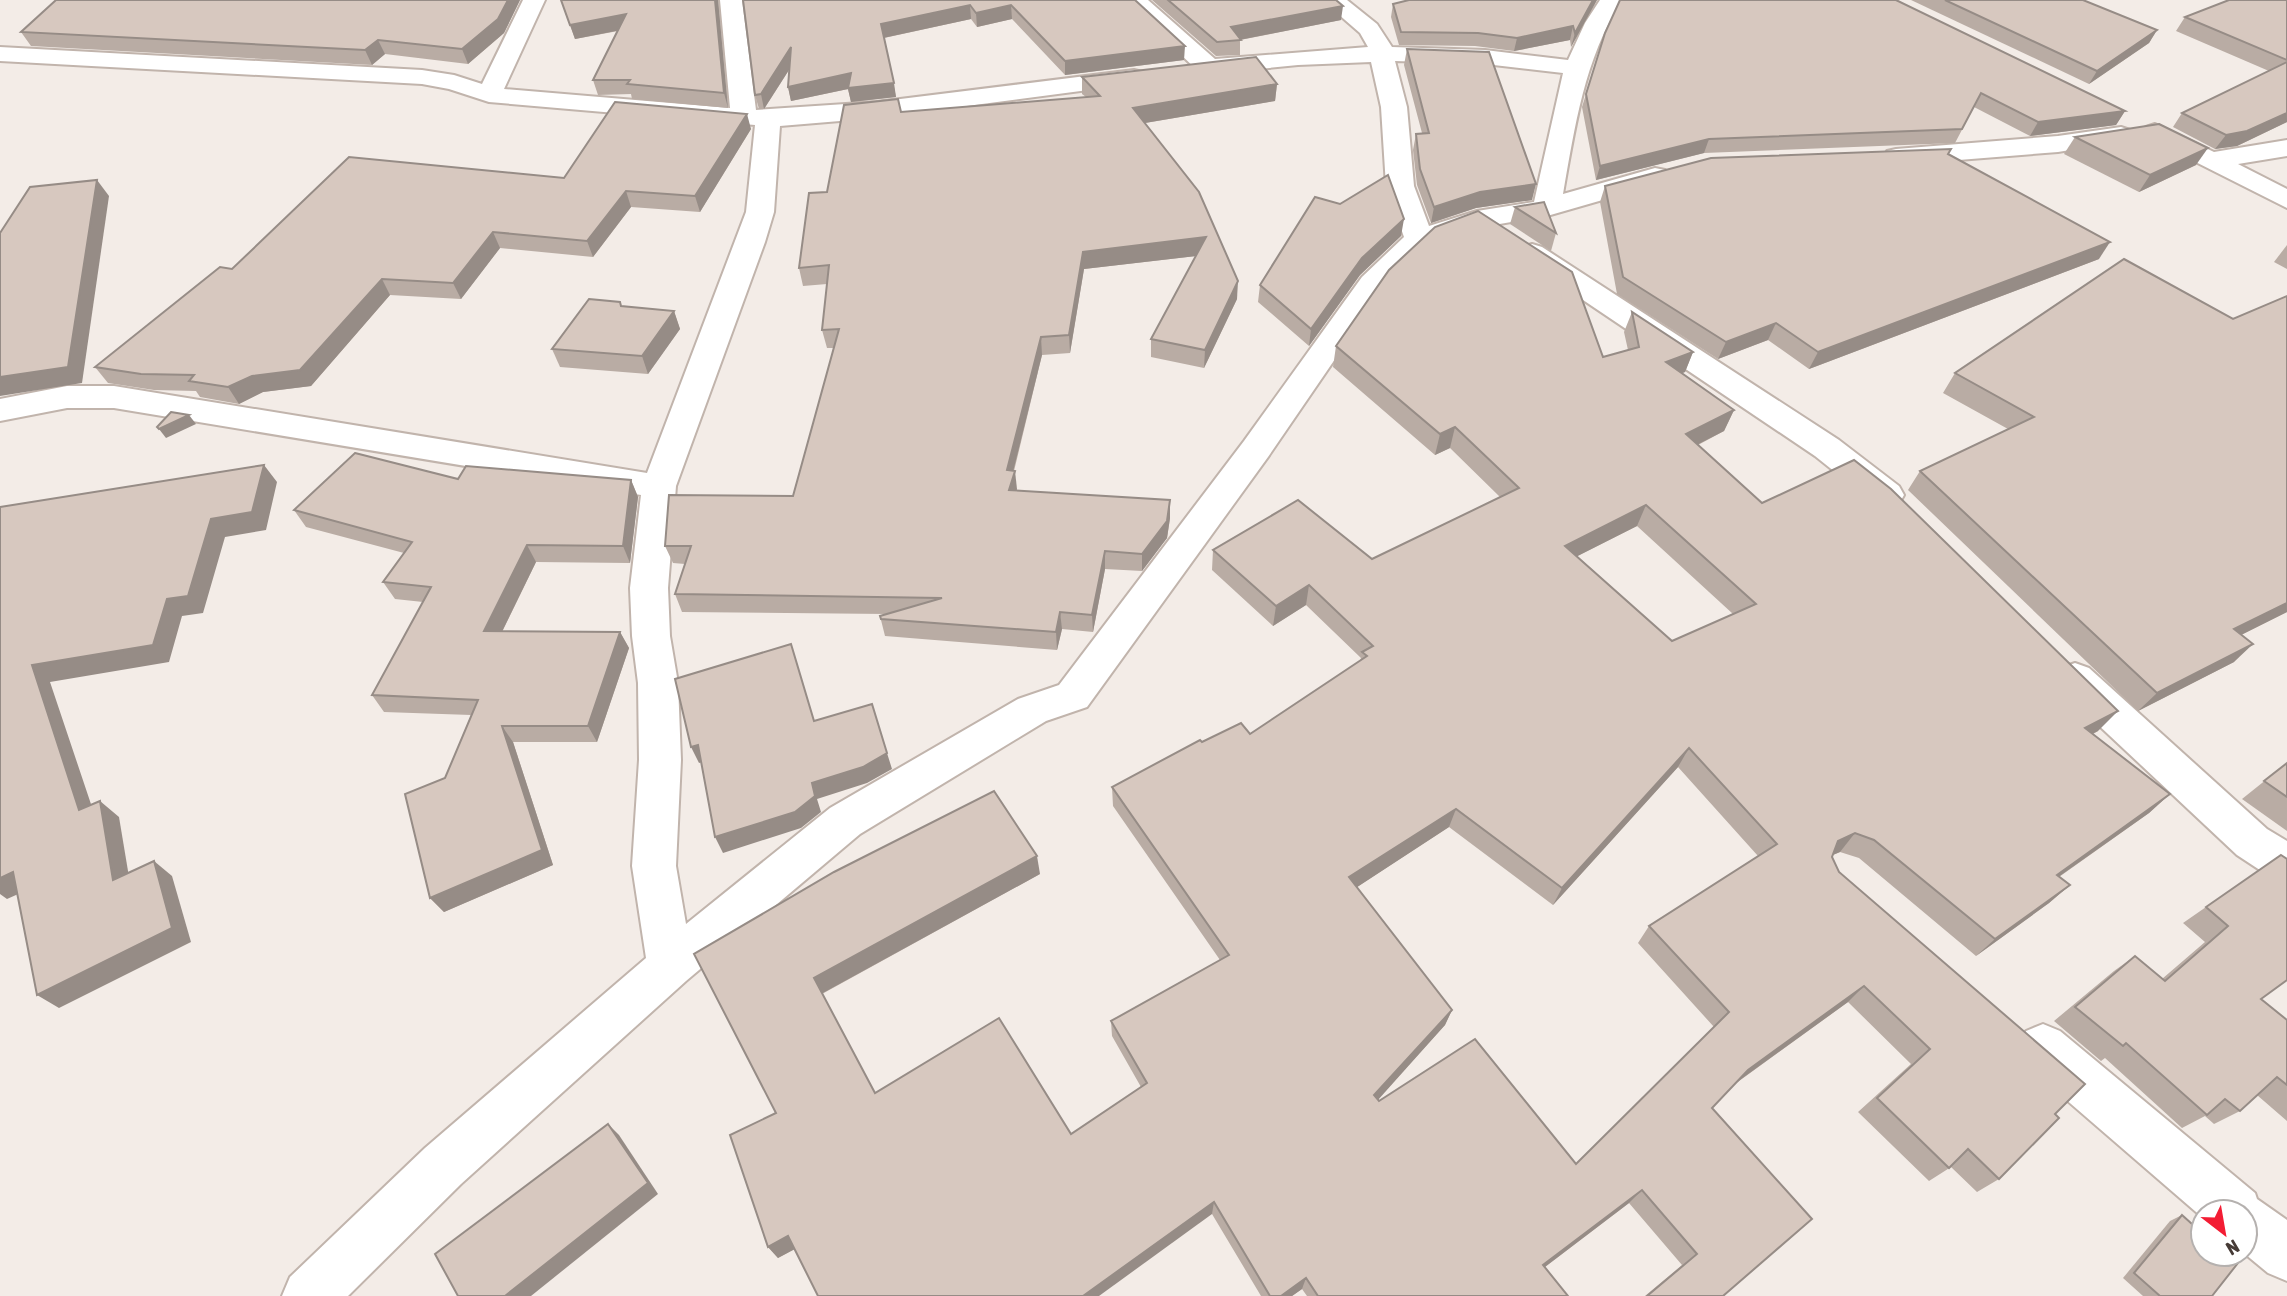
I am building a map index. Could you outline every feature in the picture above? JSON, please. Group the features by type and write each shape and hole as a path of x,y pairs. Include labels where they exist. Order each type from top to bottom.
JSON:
{"street":[{"path":"489,95 505,64 519,24 534,0"},
{"path":"670,965 654,866 660,760 658,683 649,588 659,486 760,212 756,118 731,0"},
{"path":"1135,0 1210,67"},
{"path":"1332,0 1368,29 1380,47 1380,57 1394,107 1400,186 1419,239"},
{"path":"1547,208 1575,68 1599,15 1611,0"},
{"path":"0,54 422,76 454,82 489,95 756,118 877,110 1154,74"},
{"path":"1182,71 1268,58 1464,55 1520,58 1575,68"},
{"path":"2118,113 2287,200"},
{"path":"1875,158 2059,144 2151,130"},
{"path":"2209,161 2287,148"},
{"path":"309,1296 443,1166 670,965 845,821 1032,710 1073,696 1256,450 1372,283 1419,239 1476,219 1547,208 1627,182 1691,167"},
{"path":"1476,219 1827,448 1911,517"},
{"path":"0,410 67,397 114,397 659,486"},
{"path":"2055,659 2252,842 2287,864"},
{"path":"2007,1017 2220,1198"},
{"path":"2259,1231 2287,1254"}],"building":[{"path":"56,0 508,0 498,19 462,49 378,40 365,50 21,32"},
{"path":"561,0 715,0 724,93 627,84 630,80 593,80 626,14 570,25"},
{"path":"743,0 1135,0 1185,46 1065,61 1011,5 976,13 970,5 881,24 894,83 848,88 851,73 788,87 791,47 761,94 755,95"},
{"path":"1168,0 1336,0 1343,6 1231,27 1241,40 1217,42"},
{"path":"1409,0 1593,0 1575,33 1573,26 1517,38 1478,33 1401,32 1393,4"},
{"path":"1620,0 1896,0 2125,111 2038,122 1981,93 1962,129 1709,139 1600,166 1586,94 1605,33"},
{"path":"1945,0 2083,0 2157,30 2097,71"},
{"path":"2229,0 2287,0 2287,60 2185,17"},
{"path":"1407,49 1489,52 1536,184 1480,192 1434,207 1420,169 1416,134 1429,133"},
{"path":"1256,57 1277,84 1133,108 1199,192 1238,281 1205,350 1151,339 1206,237 1083,252 1069,335 1041,337 1007,470 1015,471 1009,490 1170,500 1167,521 1142,554 1105,551 1092,615 1060,612 1056,632 881,619 880,616 942,598 675,594 691,546 665,546 669,495 793,496 839,329 822,330 829,265 799,268 809,193 827,192 844,105 898,99 901,112 1100,96 1082,77"},
{"path":"2287,62 2287,113 2247,131 2226,135 2182,113"},
{"path":"615,102 747,114 695,196 626,191 587,241 493,232 453,283 382,279 300,370 252,376 228,387 189,381 194,375 141,374 95,367 220,267 232,269 349,157 564,178"},
{"path":"2159,124 2208,148 2150,175 2075,137"},
{"path":"1951,149 1948,154 2110,242 1818,352 1776,323 1726,342 1623,277 1605,186 1711,158"},
{"path":"1388,175 1404,219 1362,258 1311,329 1260,285 1315,197 1340,204"},
{"path":"97,180 68,367 0,377 0,233 30,187"},
{"path":"1544,202 1556,233 1515,207"},
{"path":"1478,211 1572,272 1603,357 1639,347 1632,312 1693,352 1666,362 1734,410 1686,434 1762,503 1854,460 1891,489 2118,711 2085,728 2170,794 2057,875 2070,885 1995,939 1874,840 1855,833 1838,841 1832,857 1839,872 2085,1084 2055,1114 2059,1118 1999,1179 1968,1149 1949,1168 1877,1098 1930,1049 1864,986 1748,1070 1712,1108 1812,1219 1723,1296 1647,1296 1697,1254 1642,1190 1543,1265 1568,1296 1318,1296 1306,1278 1281,1296 1270,1296 1214,1202 1083,1296 818,1296 788,1236 768,1247 730,1135 776,1113 694,954 834,872 994,791 1037,856 814,978 875,1093 999,1018 1071,1134 1147,1083 1111,1021 1229,955 1112,787 1200,740 1202,742 1241,723 1250,734 1367,656 1362,652 1373,646 1309,585 1276,606 1213,550 1298,500 1372,559 1519,488 1455,427 1440,434 1336,346 1389,270 1435,227","holes":["1646,505 1756,604 1672,641 1565,546","1689,748 1777,844 1649,926 1729,1012 1576,1164 1475,1039 1379,1101 1374,1095 1452,1010 1349,877 1456,809 1562,888"]},
{"path":"2124,259 2233,319 2287,296 2287,603 2234,629 2253,644 2157,693 1920,471 2034,417 1955,373"},
{"path":"589,299 620,302 621,306 674,311 642,356 552,349"},
{"path":"171,412 189,415 159,429 157,427"},
{"path":"355,453 458,479 466,466 631,480 623,546 527,545 484,631 620,632 588,726 502,726 542,850 430,898 405,794 445,778 478,700 372,695 431,587 383,582 412,542 294,510"},
{"path":"264,465 252,512 211,519 188,596 167,599 153,645 32,665 79,810 100,801 113,880 154,861 172,928 37,995 13,872 0,878 0,507"},
{"path":"791,644 814,721 872,704 887,753 863,767 812,783 815,796 795,812 715,837 698,745 691,747 675,679"},
{"path":"2287,763 2287,797 2264,781"},
{"path":"2281,855 2287,859 2287,980 2261,999 2287,1020 2287,1085 2277,1077 2240,1111 2225,1099 2207,1115 2126,1043 2123,1046 2075,1007 2135,956 2165,981 2228,926 2206,907"},
{"path":"608,1124 648,1183 505,1296 458,1296 435,1254"},
{"path":"2182,1215 2189,1221 2189,1268 2234,1268 2212,1296 2160,1296 2134,1273"}]}
